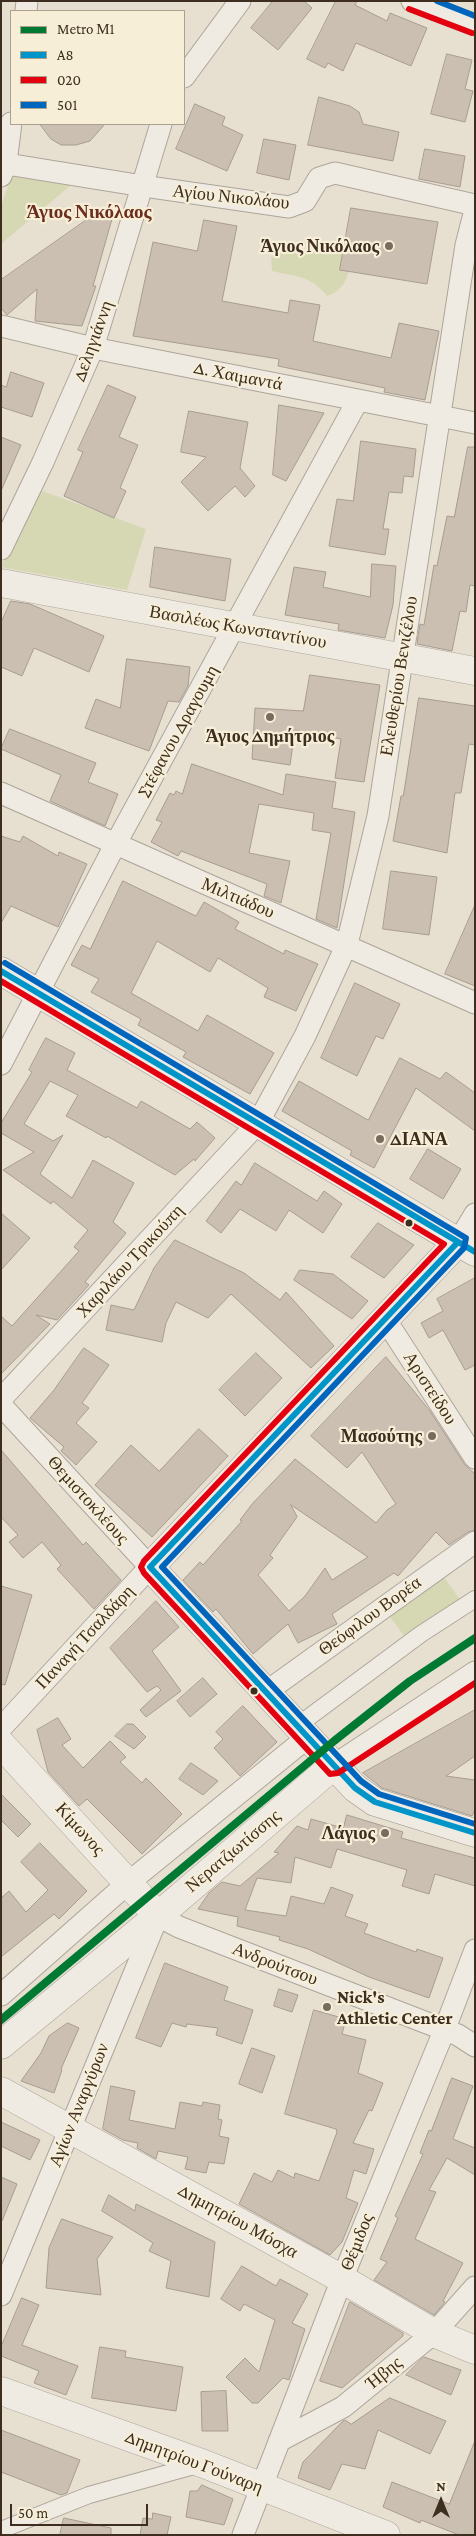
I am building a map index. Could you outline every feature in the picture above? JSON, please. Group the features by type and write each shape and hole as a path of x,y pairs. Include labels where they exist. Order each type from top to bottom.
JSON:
{"street":[{"path":"185,76 240,1"},
{"path":"412,1 475,25"},
{"path":"3,168 11,125"},
{"name":"Δεληγιάννη","path":"1,549 43,462 93,348 161,125"},
{"name":"Αγίου Νικολάου","path":"3,168 289,207 305,201 318,178 335,173 475,205"},
{"name":"Ελευθερίου Βενιζέλου","path":"258,1123 305,1036 347,944 378,816 401,657 475,210"},
{"name":"Δ. Χαιμαντά","path":"1,326 93,348 475,423"},
{"name":"Στέφανου Δραγουμη","path":"1,1064 39,994 114,845 236,627 358,400"},
{"name":"Βασιλέως Κωνσταντίνου","path":"1,583 475,670"},
{"name":"Μιλτιάδου","path":"1,793 114,845 347,944 475,1003"},
{"path":"1,971 466,1247 475,1214"},
{"name":"Χαριλάου Τρικούπη","path":"1,1399 258,1123"},
{"name":"Παναγή Τσαλδάρη","path":"1,1728 385,1318 466,1247"},
{"name":"Αριστείδου","path":"385,1318 475,1458"},
{"name":"Θεμιστοκλέους","path":"1,1405 355,1788 375,1802 475,1833"},
{"name":"Θεόφιλου Βορέα","path":"266,1692 475,1542"},
{"path":"314,1744 421,1634 475,1599"},
{"name":"Νερατζιωτίσσης","path":"1,1995 128,1883 314,1744 475,1672"},
{"name":"Κίμωνος","path":"1,1744 158,1916"},
{"name":"Νερατζιωτίσσης","path":"3,2039 158,1916 314,1744"},
{"name":"Ανδρούτσου","path":"158,1916 179,1927 458,2035 475,2046"},
{"name":"Αγίων Αναργύρων","path":"1,2294 158,1916"},
{"name":"Θέμιδος","path":"243,2535 342,2279 475,1950"},
{"name":"Δημητρίου Μόσχα","path":"1,2092 342,2279 434,2333 475,2350"},
{"name":"Ήβης","path":"279,2441 343,2407 434,2333 475,2287"},
{"name":"Δημητρίου Γούναρη","path":"1,2391 204,2464 386,2535"},
{"path":"1,2530 88,2495 204,2464"}],"green space":[{"path":"13,172 71,185 1,244 1,206"},
{"path":"312,248 339,251 352,259 345,282 338,290 327,296 309,280 272,271 271,257 291,249 305,251"},
{"path":"37,489 146,529 127,590 1,567"},
{"path":"441,1573 461,1601 408,1641 387,1613"}],"building":[{"path":"273,1 304,1 312,8 278,50 251,28"},
{"path":"336,1 357,1 355,5 387,21 390,13 427,28 411,66 356,43 343,71 328,63 325,68 307,59"},
{"path":"447,54 472,60 465,89 473,91 465,122 431,114"},
{"path":"319,97 350,106 359,112 363,124 399,132 393,161 308,145"},
{"path":"195,104 225,117 222,125 243,135 227,171 176,149"},
{"path":"41,125 104,125 90,141 76,145 61,145 51,139"},
{"path":"264,139 296,145 289,180 257,173"},
{"path":"425,149 465,156 460,187 419,179"},
{"name":"Άγιος Νικόλαος","path":"351,208 438,222 427,284 340,270"},
{"path":"95,214 112,219 93,286 96,286 82,326 35,321 37,289 7,315 1,308 1,280"},
{"path":"204,220 237,226 222,301 288,313 290,300 320,305 313,341 391,358 399,323 439,331 425,400 384,392 385,388 278,366 279,359 133,336 153,242 197,251"},
{"path":"11,372 44,383 32,417 1,407 1,385 6,387"},
{"path":"108,385 136,397 119,437 138,445 120,488 126,491 114,518 64,496 83,452 78,450"},
{"path":"279,405 324,413 286,481 273,475"},
{"path":"189,411 248,422 240,468 255,486 245,497 235,486 208,511 181,482 206,457 181,452"},
{"path":"1,437 21,445 1,491"},
{"path":"361,441 416,449 413,477 404,476 402,493 389,492 383,529 389,529 385,555 329,546 337,499 353,501"},
{"path":"468,447 475,447 475,586 470,585 466,612 460,611 452,651 417,644 420,624 424,625 434,565 437,566 447,516 454,517"},
{"path":"155,547 231,559 225,601 150,587"},
{"path":"372,564 396,566 393,605 385,638 338,630 339,624 285,615 294,567 326,572 323,587 370,597"},
{"path":"11,601 30,604 104,636 89,672 34,648 22,676 1,667 1,623"},
{"path":"127,659 190,667 188,686 179,702 168,701 149,751 85,728 96,699 120,708"},
{"path":"310,675 380,685 364,782 335,778 341,739 295,730 290,765 252,759 255,708 303,711"},
{"path":"419,698 475,706 475,745 469,744 461,793 455,793 447,853 393,841 401,796 403,796"},
{"path":"10,729 96,763 88,782 118,794 105,826 50,801 61,775 1,749"},
{"path":"192,764 283,795 286,774 336,782 332,808 355,812 337,928 316,919 331,833 312,830 314,813 259,804 249,853 290,861 281,903 264,896 267,884 181,851 178,856 151,842 162,822 156,820 170,793 174,795 176,791 182,794"},
{"path":"1,836 20,842 23,836 58,856 59,852 87,864 58,927 11,906 1,923"},
{"path":"391,871 437,877 429,935 383,929"},
{"path":"123,881 196,916 204,902 239,922 235,929 284,954 285,950 318,964 296,1011 264,997 268,988 218,958 210,972 157,941 131,993 198,1031 207,1015 274,1053 250,1094 183,1057 186,1052 138,1025 141,1019 91,992 99,979 71,965 82,945 90,949"},
{"path":"475,905 475,986 445,974"},
{"path":"355,983 400,1004 383,1039 376,1036 357,1076 321,1058"},
{"path":"46,1038 75,1053 67,1070 137,1108 141,1101 190,1129 197,1122 215,1138 195,1161 194,1159 175,1175 107,1136 106,1138 66,1116 78,1095 50,1081 24,1124 53,1141 63,1135 40,1174 72,1198 93,1160 134,1183 113,1222 126,1233 85,1282 89,1285 57,1320 36,1315 50,1324 1,1374 1,1316 12,1326 79,1251 74,1247 88,1230 53,1201 51,1204 3,1170 34,1152 1,1133 1,1123 32,1072 29,1070"},
{"path":"400,1058 440,1079 446,1072 475,1093 475,1131 416,1088 374,1168 350,1155 352,1151 282,1111 299,1081 368,1120"},
{"path":"428,1149 461,1169 443,1199 410,1179"},
{"path":"255,1163 317,1201 324,1191 342,1204 323,1233 289,1210 276,1231 240,1209 221,1233 206,1221 236,1181 241,1185"},
{"path":"1,1213 30,1238 1,1270"},
{"path":"378,1223 414,1245 384,1278 351,1257"},
{"path":"175,1240 244,1273 280,1300 286,1292 334,1346 311,1368 231,1294 208,1318 176,1302 166,1323 162,1342 106,1330 111,1305 134,1310 154,1268"},
{"path":"300,1270 333,1274 368,1301 352,1319 294,1280"},
{"path":"475,1278 475,1365 465,1370 443,1330 429,1338 421,1323 443,1311 437,1299"},
{"path":"84,1348 109,1365 82,1403 89,1408 76,1423 97,1442 76,1465 61,1451 64,1447 30,1418 54,1390"},
{"path":"256,1353 282,1378 245,1416 219,1390"},
{"path":"386,1357 430,1411 465,1465 475,1474 475,1530 468,1532 449,1545 436,1532 398,1576 394,1573 332,1614 337,1624 298,1643 288,1624 253,1654 216,1609 213,1612 183,1580 200,1562 203,1565 242,1521 240,1520 253,1503 295,1459 376,1523 387,1510 396,1504 362,1452 347,1468 311,1436","holes":["291,1505 368,1557 332,1580 325,1568 305,1596 289,1611 258,1575 273,1558 270,1555 297,1517"]},
{"path":"199,1429 228,1456 152,1537 95,1485 131,1445 159,1471"},
{"path":"1,1450 83,1545 86,1542 121,1580 94,1609 57,1569 61,1565 42,1542 23,1558 9,1542 18,1535 1,1517"},
{"path":"1,1586 32,1595 5,1685 1,1684"},
{"path":"156,1601 179,1627 152,1651 181,1691 146,1717 140,1710 161,1690 157,1686 147,1692 110,1648"},
{"path":"203,1678 217,1694 190,1717 177,1701"},
{"path":"243,1706 277,1742 240,1776 214,1748 223,1739 216,1732"},
{"path":"475,1710 475,1756 446,1776 475,1780 475,1810 472,1816 382,1788 363,1773"},
{"path":"58,1718 71,1739 62,1745 83,1768 110,1741 126,1757 120,1762 142,1783 146,1778 182,1814 142,1854 87,1799 79,1806 48,1772 37,1730"},
{"path":"127,1724 133,1724 146,1737 134,1749 115,1736"},
{"path":"191,1763 218,1781 203,1795 179,1779"},
{"path":"1,1794 31,1824 18,1837 1,1820"},
{"path":"347,1815 403,1832 401,1838 475,1858 475,1886 435,1874 429,1894 402,1886 407,1870 337,1849 331,1868 295,1857 291,1883 257,1878 245,1910 286,1916 291,1896 324,1904 331,1887 353,1895 345,1916 368,1924 364,1933 416,1952 417,1949 443,1958 429,1998 369,1977 308,1949 279,1940 280,1937 237,1926 238,1917 198,1909 209,1893 222,1882 240,1886 279,1853 274,1852 297,1826 308,1830 311,1819 343,1828"},
{"path":"40,1843 87,1891 59,1919 54,1914 1,1957 1,1898 9,1891 26,1912 48,1890 21,1862"},
{"path":"165,1963 228,1987 224,2000 253,2010 242,2044 216,2035 218,2028 187,2024 186,2027 172,2023 161,2047 136,2038"},
{"path":"279,1989 298,1995 292,2012 274,2006"},
{"path":"314,2010 346,2019 342,2034 366,2040 358,2073 383,2083 372,2111 369,2110 353,2143 374,2149 366,2174 354,2170 346,2198 358,2203 342,2242 330,2255 239,2204 254,2173 272,2182 278,2170 294,2178 295,2173 319,2181 337,2132 336,2129 285,2114"},
{"path":"68,2023 79,2028 61,2069 54,2093 21,2081 41,2053 49,2036"},
{"path":"252,2048 275,2056 262,2093 239,2084"},
{"path":"452,2078 473,2086 453,2139 475,2148 475,2175 447,2158 429,2190 436,2192 415,2239 463,2263 443,2301 445,2302 434,2315 374,2280 387,2262 380,2259 398,2218 395,2216 423,2154 420,2153"},
{"path":"111,2086 135,2091 129,2120 175,2129 180,2102 202,2106 203,2102 220,2105 218,2119 222,2120 219,2136 229,2138 224,2164 209,2162 206,2173 185,2169 188,2157 158,2151 156,2159 137,2148 138,2143 123,2140 103,2129"},
{"path":"1,2122 40,2140 30,2160 1,2146"},
{"path":"1,2177 17,2184 2,2221 1,2221"},
{"path":"109,2195 135,2211 136,2204 215,2242 209,2297 166,2288 171,2261 149,2251 153,2243 102,2211"},
{"path":"62,2219 113,2237 97,2259 101,2295 46,2288 49,2248"},
{"path":"242,2266 276,2286 280,2279 308,2294 292,2323 305,2329 289,2380 283,2378 258,2403 252,2403 226,2377 245,2358 259,2372 275,2320 244,2304 240,2311 221,2299"},
{"path":"22,2298 39,2305 22,2345 78,2366 66,2395 34,2383 39,2371 1,2356 1,2347"},
{"path":"350,2302 403,2333 403,2336 342,2388 320,2381"},
{"path":"100,2347 126,2351 125,2357 183,2367 176,2411 92,2398"},
{"path":"424,2357 461,2370 451,2395 406,2375"},
{"path":"226,2391 228,2431 202,2431 201,2392"},
{"path":"390,2398 446,2421 430,2454 378,2430 365,2469 342,2464 330,2490 298,2478 303,2462 343,2421 345,2420 351,2424"},
{"path":"1,2430 80,2460 67,2493 61,2495 1,2472"},
{"path":"475,2441 475,2535 459,2535 421,2520 420,2523 383,2507 392,2482 449,2504"},
{"path":"202,2485 233,2499 224,2525 186,2517 190,2491 197,2491"},
{"path":"153,2513 171,2517 167,2535 140,2535 143,2518 152,2519"},
{"path":"64,2518 111,2528 111,2535 60,2535"}],"metro line":[{"name":"Μ1","path":"1,2020 334,1741 410,1681 475,1638"}],"transit line":[{"name":"501","path":"437,1 475,16"},
{"name":"020","path":"409,9 472,33"},
{"name":"501","path":"5,963 466,1238 464,1248 162,1567 361,1781 379,1794 475,1824"},
{"name":"A8","path":"1,971 475,1252"},
{"name":"020","path":"1,981 444,1244 144,1561 141,1567 144,1573 330,1774 338,1773 475,1683"},
{"name":"A8","path":"458,1242 150,1567 355,1788 375,1802 475,1833"}],"place":[{"name":"Άγιος Νικόλαος","path":"389,246"},
{"name":"Άγιος Δημήτριος","path":"270,717"},
{"name":"ΔΙΑΝΑ","path":"380,1139"},
{"name":"Μασούτης","path":"432,1436"},
{"name":"Λάγιος","path":"385,1833"},
{"name":"Nick's Athletic Center","path":"327,2007"}],"district":[{"name":"Άγιος Νικόλαος","path":"89,212"}]}
